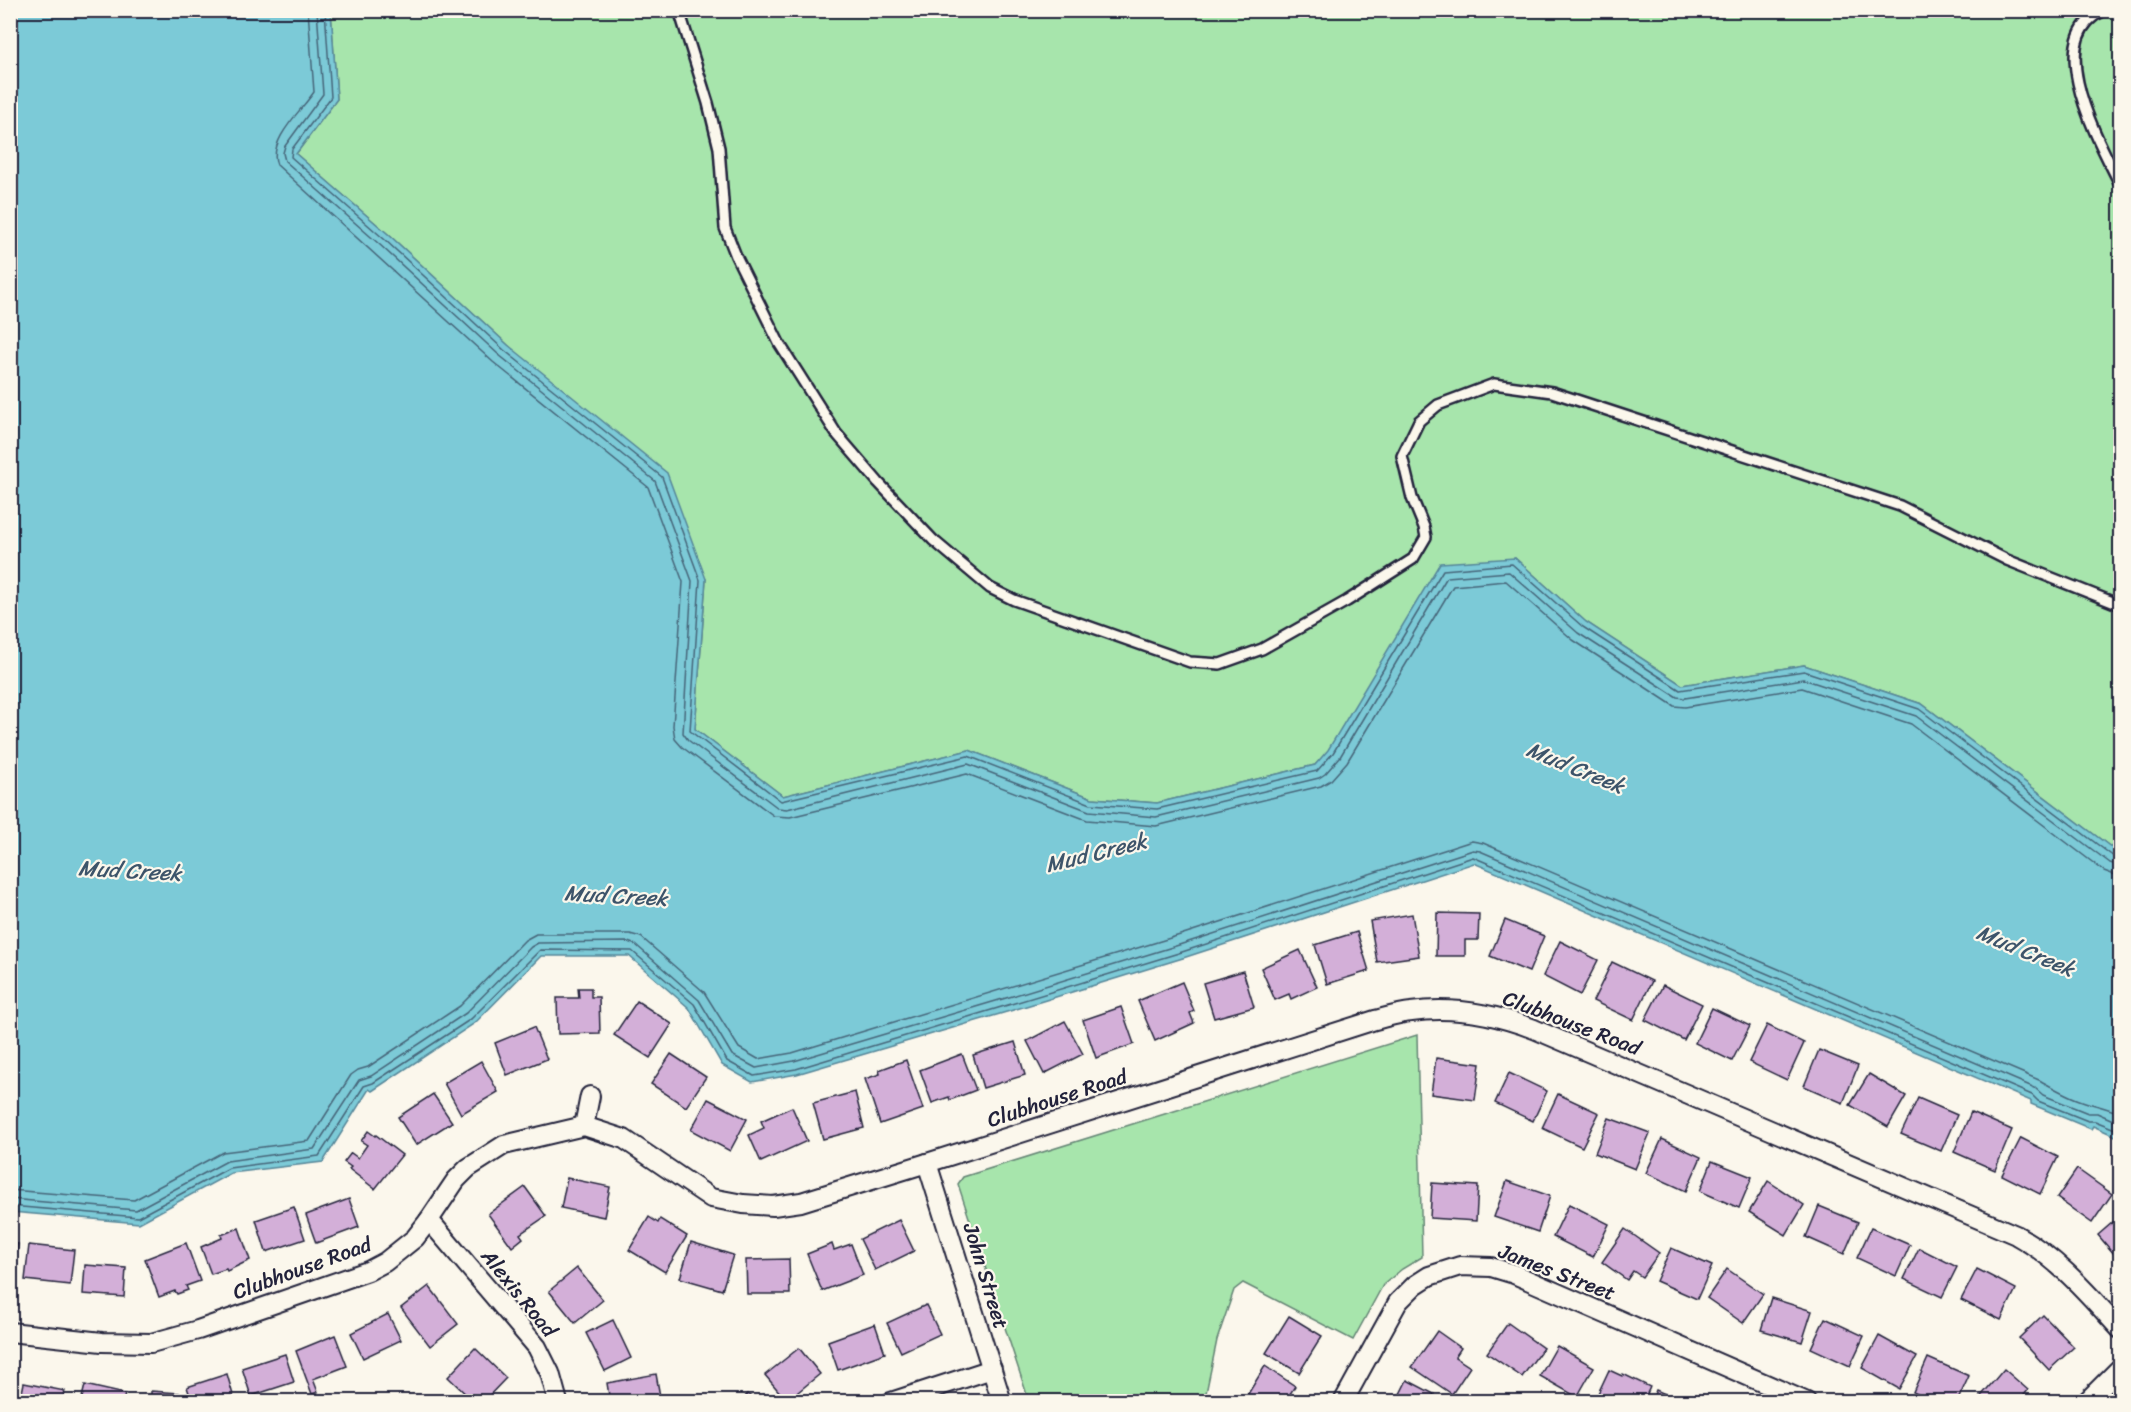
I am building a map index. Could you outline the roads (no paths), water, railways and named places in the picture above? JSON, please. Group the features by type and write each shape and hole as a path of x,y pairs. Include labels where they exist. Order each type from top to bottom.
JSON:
{"street":[{"name":"Clubhouse Road","path":"10,1332 102,1342 151,1343 198,1330 368,1271 400,1251 415,1238 456,1180 468,1168 504,1145 584,1126 624,1139 711,1198 743,1204 773,1206 801,1202 1375,1020 1412,1011 1468,1011 1511,1020 2016,1235 2065,1270 2121,1329"},
{"path":"584,1126 590,1096"},
{"name":"John Street","path":"927,1163 1002,1401"},
{"name":"Alexis Road","path":"429,1220 537,1347 550,1373 558,1401"},
{"name":"James Street","path":"1343,1401 1398,1302 1415,1285 1430,1275 1460,1266 1491,1267 1514,1274 1807,1401"},
{"path":"2086,1401 2121,1368"},
{"path":"891,1401 992,1369"}],"lane":[{"path":"679,10 708,103 719,148 725,228 736,256 779,343 836,433 878,482 933,540 990,588 1014,600 1190,662 1220,664 1262,649 1347,602 1413,559 1426,537 1412,498 1402,456 1410,437 1419,421 1438,405 1494,384 1552,392 1900,506 2007,560 2121,605"},
{"path":"2105,10 2095,14 2082,29 2075,45 2077,82 2093,129 2121,184"}],"water":[{"name":"Mud Creek","path":"10,11 331,11 337,99 296,154 388,234 508,345 667,473 706,579 695,729 783,796 969,750 1092,798 1157,803 1315,765 1328,750 1440,563 1515,558 1586,622 1682,685 1804,665 1922,704 2120,854 2120,1138 2093,1126 2091,1129 2031,1104 2031,1101 1474,863 1183,958 1010,1011 797,1074 752,1082 722,1065 689,1008 629,956 541,956 475,1023 372,1091 369,1089 323,1162 231,1173 139,1223 11,1212"}]}
